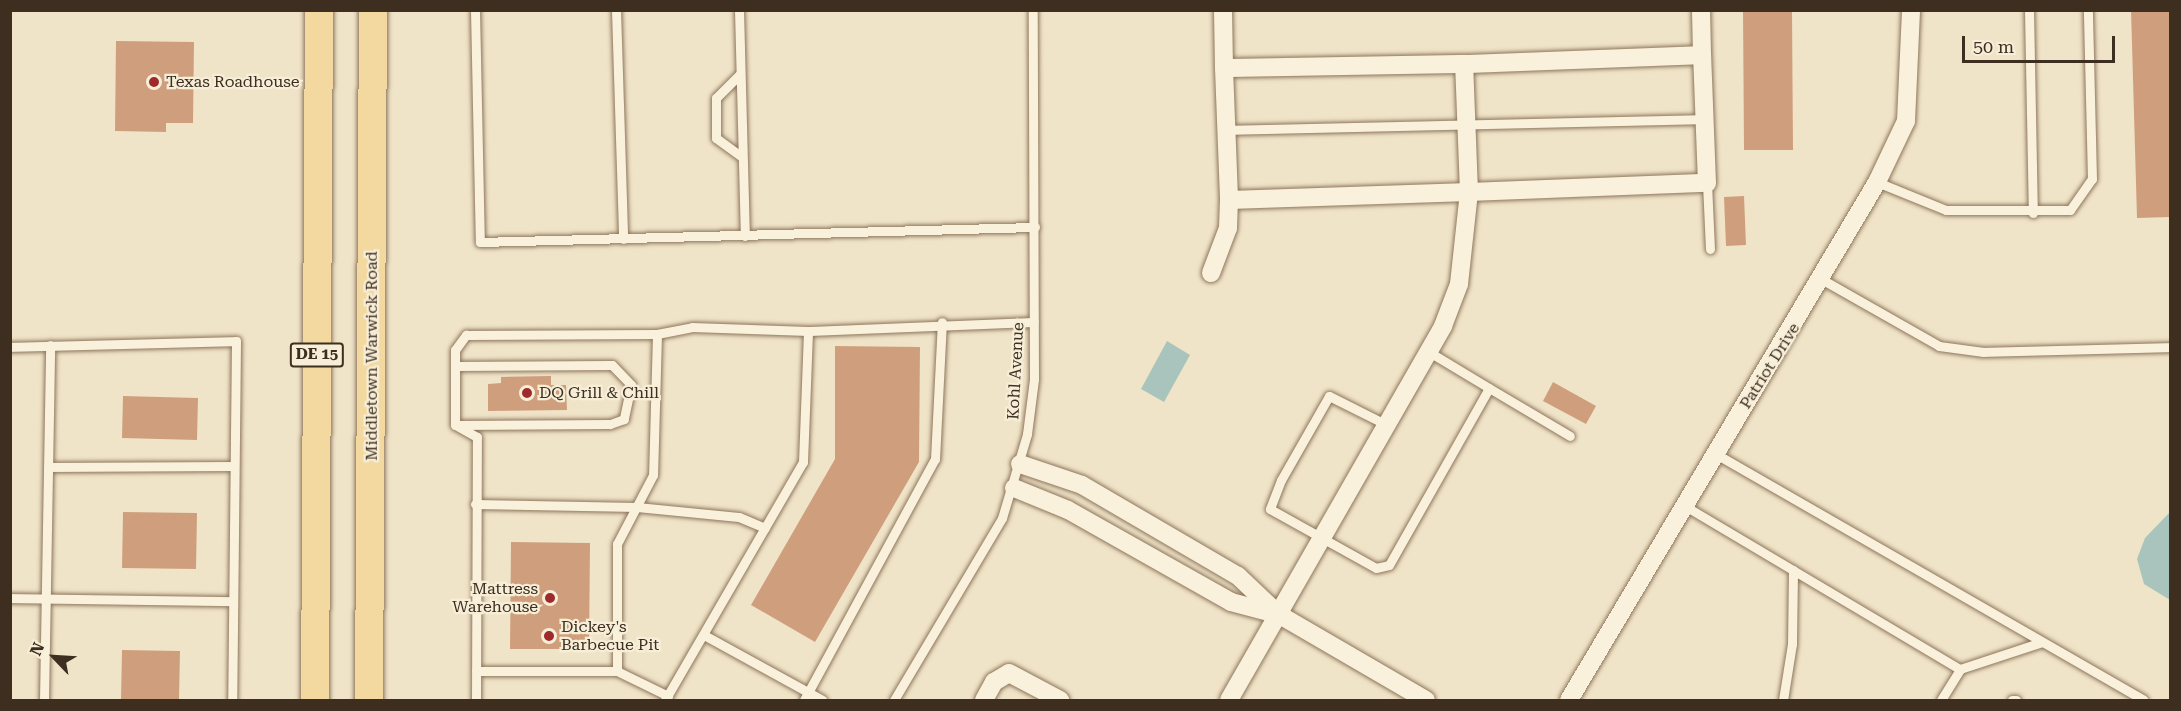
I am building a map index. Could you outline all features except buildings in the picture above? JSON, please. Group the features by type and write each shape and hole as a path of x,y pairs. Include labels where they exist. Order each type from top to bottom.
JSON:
{"main road":[{"name":"Middletown Warwick Road","path":"369,700 373,10"},
{"path":"373,53 388,10"},
{"name":"DE 15","path":"315,700 318,14"}],"street":[{"path":"1211,273 1228,228 1222,10"},
{"path":"1229,200 1707,183 1701,10"},
{"name":"Patriot Drive","path":"1569,700 1823,280 1877,182 1906,120 1911,10"},
{"path":"1224,68 1464,64 1702,55"},
{"path":"1229,700 1429,352 1460,284 1469,192 1464,128 1464,64"},
{"path":"1020,464 1082,485 1219,564 1278,614 1426,700"},
{"path":"1014,488 1068,510 1231,602 1278,614"},
{"path":"984,700 994,682 1009,674 1060,700"}],"lane":[{"path":"475,10 480,242 1035,227"},
{"path":"616,10 623,239"},
{"path":"739,10 745,236"},
{"name":"Kohl Avenue","path":"894,700 1014,488 1020,464 1034,379 1033,10"},
{"path":"2030,10 2033,213"},
{"path":"1877,182 1946,210 2033,213 2070,210 2092,179 2088,10"},
{"path":"740,74 716,98 716,138 742,157"},
{"path":"1226,130 1464,128 1705,118"},
{"path":"1707,183 1710,249"},
{"path":"1823,280 1939,346 1984,352 2170,347"},
{"path":"806,697 935,459 942,322"},
{"path":"455,425 455,350 466,335 657,334 693,327 808,331 942,322 1034,322"},
{"path":"476,671 616,671 667,698 802,462 808,331"},
{"path":"616,671 617,544 653,475 657,334"},
{"path":"10,347 236,341 231,466 232,700"},
{"path":"44,700 50,345"},
{"path":"1429,352 1570,436"},
{"path":"455,366 612,365 631,385 624,419 610,424 455,425"},
{"path":"1387,425 1329,396 1281,480 1270,509 1376,568 1389,565 1489,388"},
{"path":"455,425 477,437 476,700"},
{"path":"1716,454 2143,700"},
{"path":"48,467 231,466"},
{"path":"475,504 637,507 739,517 765,528"},
{"path":"1685,506 1960,669"},
{"path":"1783,700 1792,644 1793,570"},
{"path":"10,598 232,601"},
{"path":"704,635 806,697 822,700"},
{"path":"1941,700 1960,669 2042,642"}],"water":[{"path":"1167,341 1190,355 1164,402 1141,389"},
{"path":"2170,512 2170,600 2144,584 2137,559 2145,538"}],"place":[{"name":"Texas Roadhouse","path":"154,82"},
{"name":"DQ Grill & Chill","path":"527,393"},
{"name":"Mattress Warehouse","path":"550,598"},
{"name":"Dickey's Barbecue Pit","path":"549,636"}]}
